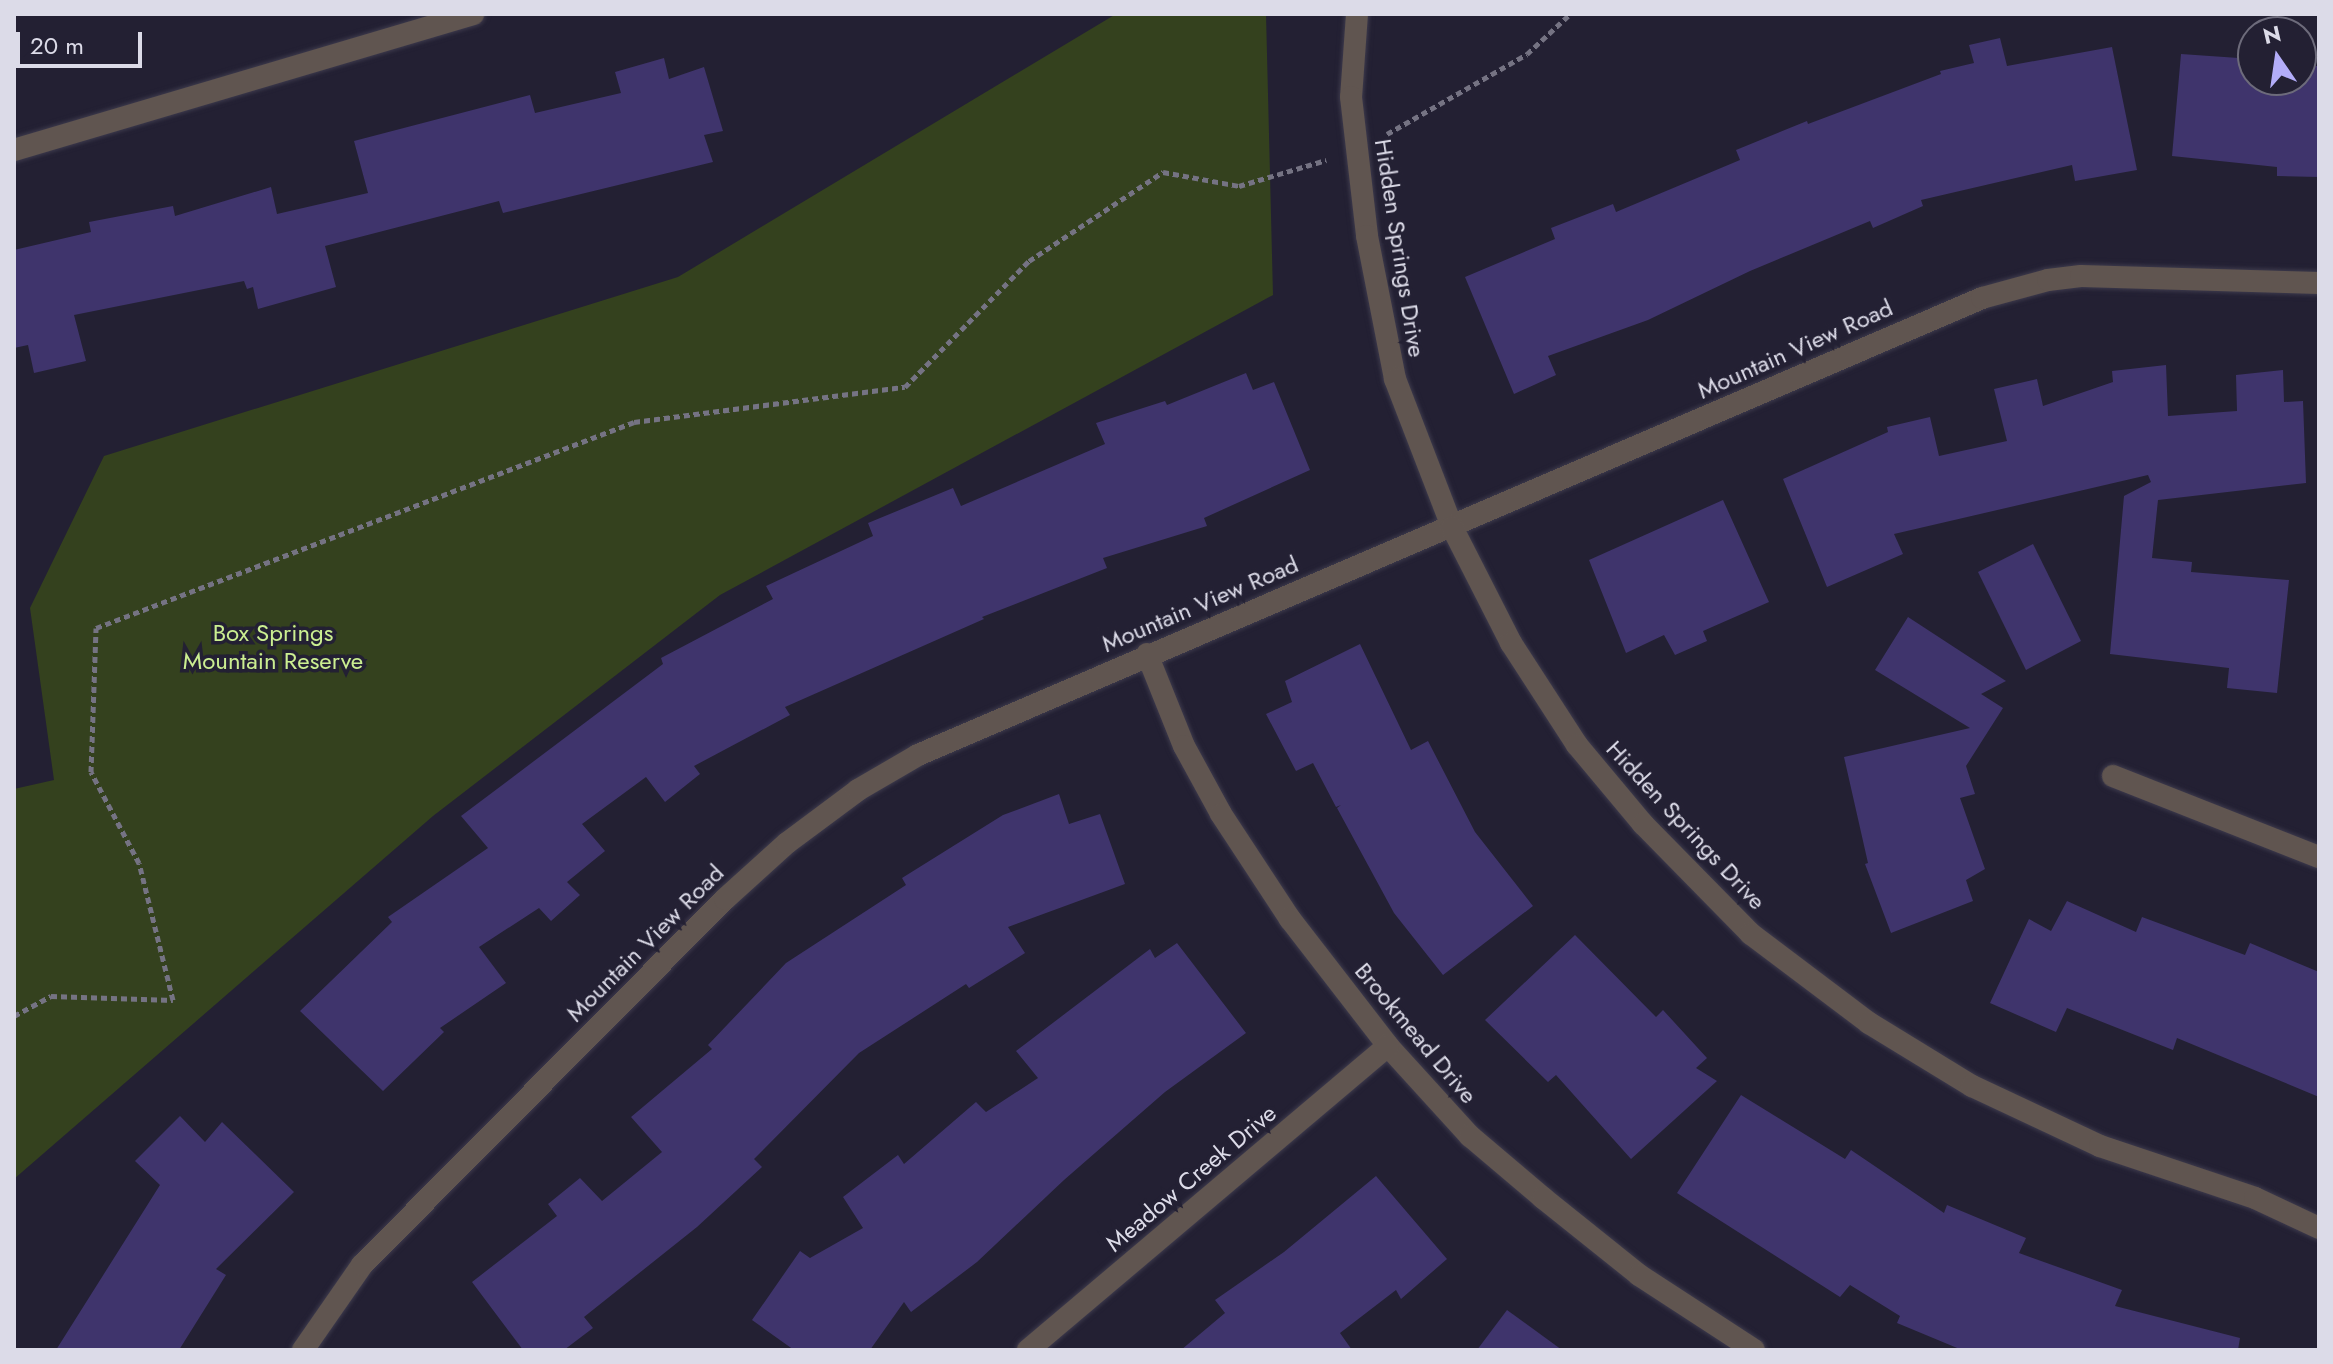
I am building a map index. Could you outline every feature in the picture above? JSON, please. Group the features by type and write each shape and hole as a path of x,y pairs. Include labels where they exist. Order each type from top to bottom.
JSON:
{"street":[{"path":"14,150 473,14"},
{"name":"Hidden Springs Drive","path":"1357,14 1351,97 1367,236 1395,379 1452,527 1511,643 1577,745 1643,824 1751,934 1869,1023 1972,1086 2100,1146 2255,1198 2319,1228"},
{"name":"Mountain View Road","path":"303,1350 362,1265 725,899 787,843 858,790 918,755 1922,322 2016,287 2048,280 2110,275 2319,283"},
{"name":"Brookmead Drive","path":"1147,654 1184,746 1221,814 1290,919 1388,1046 1470,1136 1543,1198 1639,1275 1754,1350"},
{"path":"2113,776 2319,857"},
{"name":"Meadow Creek Drive","path":"1028,1350 1388,1046"}],"path":[{"path":"14,1016 51,996 173,1000 139,863 91,772 96,628 634,422 905,387 1029,261 1163,172 1239,186 1358,151 1527,54 1570,14"}],"green space":[{"name":"Box Springs Mountain Reserve","path":"1116,14 1266,14 1273,295 720,595 433,816 14,1179 14,789 54,780 30,608 104,456 678,277"}],"building":[{"path":"2000,38 2007,66 2112,47 2137,170 2075,181 2072,165 1921,200 1923,206 1873,228 1870,221 1750,271 1648,320 1548,356 1556,375 1514,394 1465,277 1555,239 1551,228 1613,204 1616,212 1740,160 1736,150 1807,121 1808,124 1941,74 1940,71 1974,63 1969,45"},
{"path":"2181,54 2237,58 2237,96 2317,96 2319,66 2319,177 2277,176 2277,167 2172,156"},
{"path":"664,58 669,79 704,67 723,131 704,135 713,162 503,213 499,201 325,246 336,287 258,309 253,287 247,289 244,281 74,315 86,361 34,373 28,345 14,348 14,250 91,232 89,222 173,206 175,216 271,187 277,214 368,193 354,141 530,95 535,113 621,93 615,72"},
{"path":"2166,365 2168,416 2237,411 2236,375 2283,370 2284,402 2303,401 2306,483 2158,500 2152,558 2192,562 2191,572 2289,580 2277,693 2227,688 2229,668 2110,654 2124,496 2151,482 2148,475 1894,534 1903,554 1827,587 1783,479 1888,432 1887,427 1930,417 1939,456 2007,441 1994,389 2037,379 2043,406 2113,382 2112,371"},
{"path":"1246,373 1253,390 1274,382 1310,470 1204,518 1207,526 1103,558 1107,568 982,617 984,619 785,707 790,715 694,766 700,774 665,802 646,777 582,824 605,851 567,882 580,895 551,921 539,908 479,947 506,983 440,1028 444,1032 383,1091 300,1011 392,922 388,917 488,848 461,816 663,664 661,658 773,599 766,586 873,536 868,523 953,488 961,506 1105,444 1096,423 1165,401 1167,405"},
{"path":"1723,500 1769,602 1703,631 1707,641 1675,655 1664,635 1626,653 1589,560"},
{"path":"2033,544 2081,641 2026,670 1978,572"},
{"path":"1908,617 2006,681 1981,694 2003,708 1966,766 1975,794 1960,798 1985,869 1966,880 1973,901 1891,933 1865,864 1868,863 1844,757 1970,728 1875,670"},
{"path":"1360,644 1411,750 1428,741 1475,832 1533,906 1443,975 1394,913 1337,808 1341,805 1336,807 1313,763 1296,771 1266,714 1292,702 1285,681"},
{"path":"1059,794 1069,824 1100,814 1125,884 1008,927 1025,953 969,988 966,984 859,1053 754,1159 762,1167 697,1227 584,1317 593,1328 564,1350 523,1350 472,1282 557,1216 548,1204 580,1178 602,1201 662,1152 631,1117 712,1049 708,1045 786,963 906,885 902,878 1003,815"},
{"path":"2067,901 2136,932 2142,917 2245,955 2250,943 2319,972 2319,1097 2177,1038 2173,1050 2067,1008 2056,1032 1990,1003 2029,919 2051,931"},
{"path":"1575,935 1656,1017 1663,1010 1707,1058 1696,1068 1717,1081 1631,1159 1556,1075 1548,1082 1485,1020"},
{"path":"1177,943 1246,1033 1165,1092 1064,1180 977,1262 911,1312 904,1302 870,1350 794,1350 752,1320 800,1251 810,1258 863,1228 843,1197 898,1155 904,1164 976,1102 986,1112 1038,1078 1016,1051 1150,949 1155,958"},
{"path":"1741,1095 1845,1159 1851,1150 1944,1213 1947,1205 2026,1238 2019,1253 2122,1290 2115,1306 2240,1338 2238,1350 1962,1350 1897,1323 1900,1316 1850,1285 1840,1297 1677,1193"},
{"path":"180,1116 205,1142 222,1122 294,1192 216,1269 226,1275 179,1350 56,1350 160,1185 135,1161"},
{"path":"1376,1176 1447,1259 1401,1299 1396,1290 1340,1333 1352,1350 1181,1350 1225,1313 1215,1300 1284,1252"},
{"path":"1507,1310 1562,1350 1477,1350"}]}
